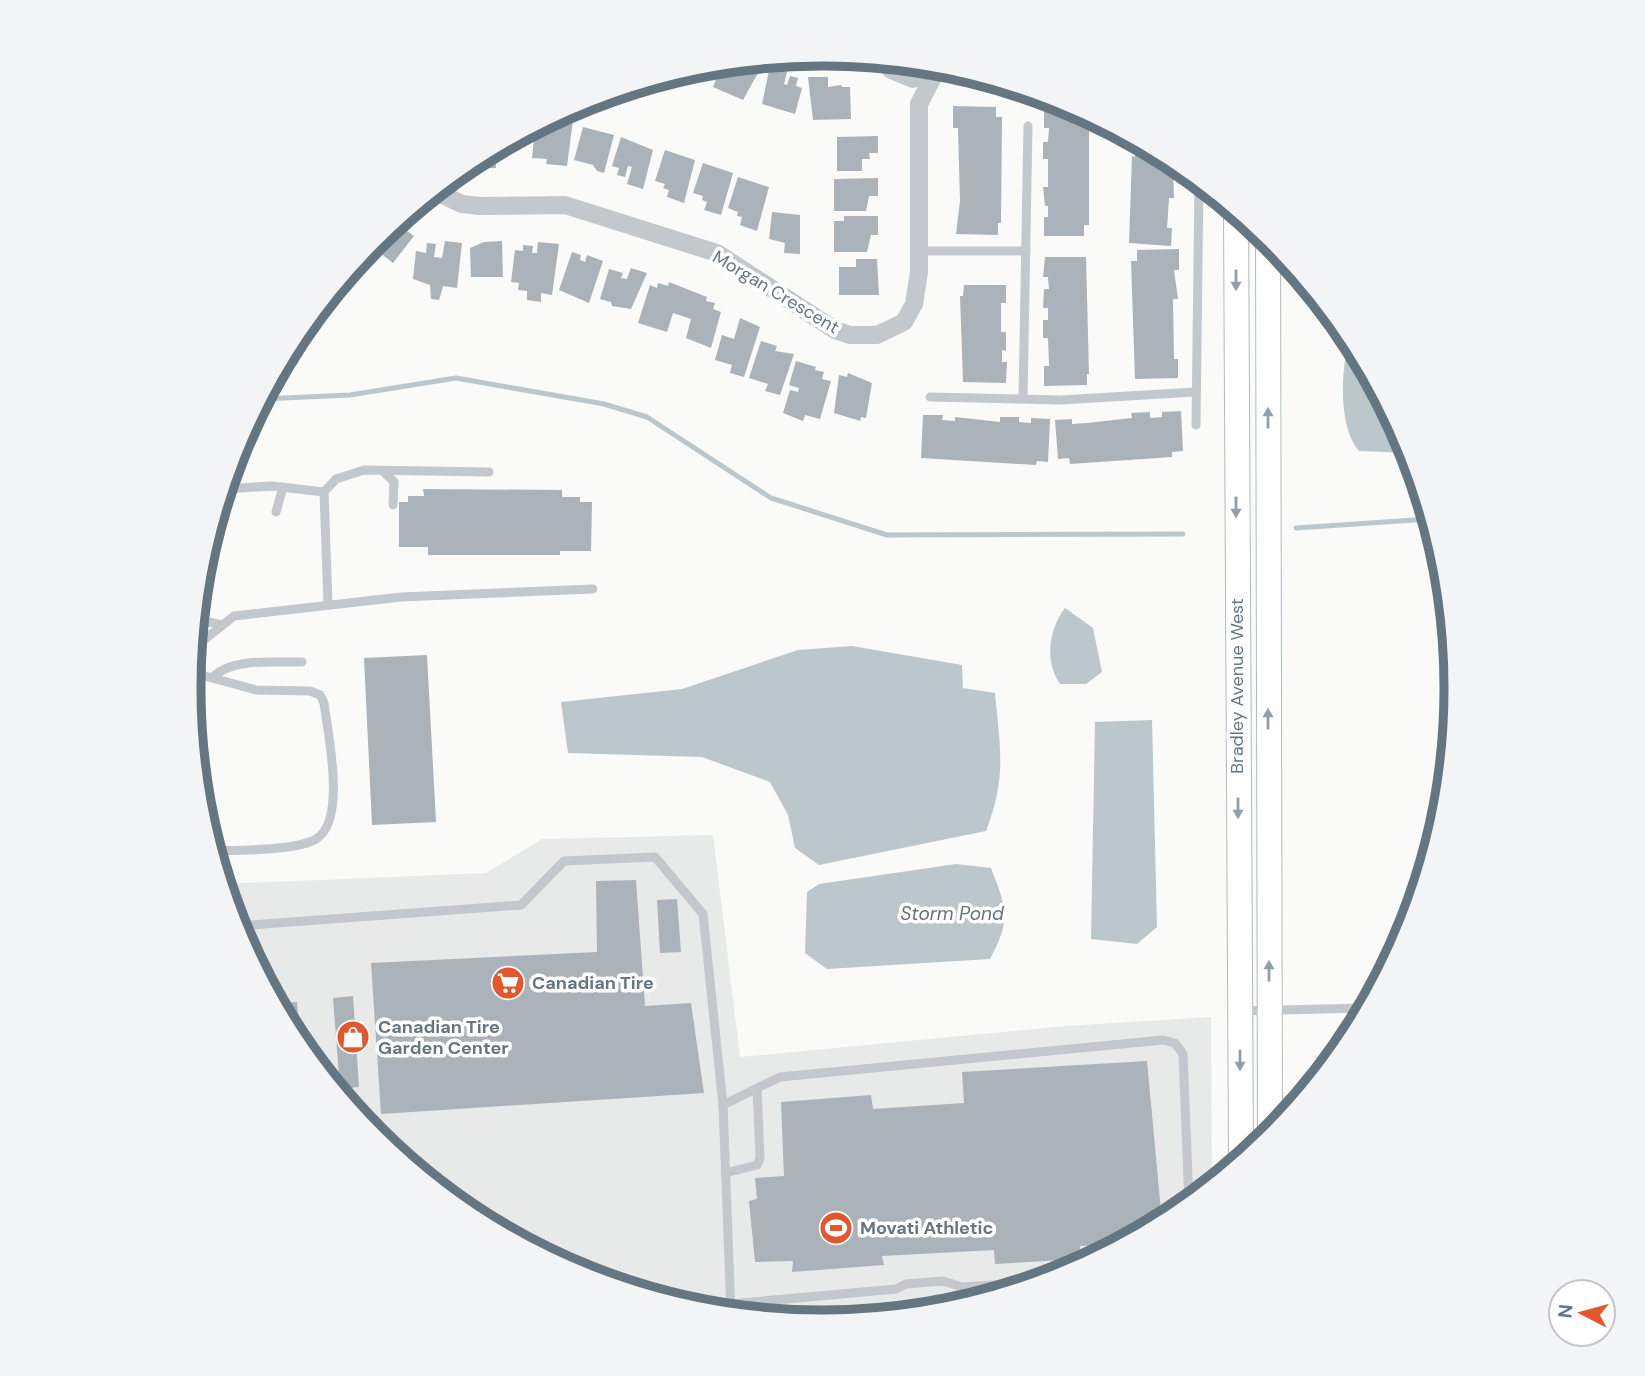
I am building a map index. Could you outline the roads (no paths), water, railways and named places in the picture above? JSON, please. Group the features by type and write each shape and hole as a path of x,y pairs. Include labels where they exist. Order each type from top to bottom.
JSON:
{"main road":[{"name":"Bradley Avenue West","path":"1236,225 1241,1147"},
{"name":"Bradley Avenue West","path":"1268,255 1270,1119"}],"street":[{"path":"894,71 919,104"},
{"path":"898,75 913,79 924,75"},
{"name":"Morgan Crescent","path":"444,195 462,204 480,206 565,205 717,253 835,330 850,335 877,335 904,322 918,291 919,104 935,77"}],"lane":[{"path":"1023,398 1028,126"},
{"path":"1196,425 1199,193"},
{"path":"917,251 1026,251"},
{"path":"930,397 1061,400 1195,392"},
{"path":"328,604 324,492 336,479 364,470 489,472"},
{"path":"383,471 394,482 393,505"},
{"path":"234,489 284,487 324,492"},
{"path":"276,512 284,487"},
{"path":"203,640 234,617 328,604 401,597 593,589"},
{"path":"205,621 222,625"},
{"path":"214,676 223,668 237,664 302,662"},
{"path":"201,674 256,690 298,689 320,695 324,703 333,785 332,816 323,834 314,841 272,848 222,851"},
{"path":"248,925 521,905 564,860 655,857 704,914 723,1105 731,1302"},
{"path":"1240,1011 1355,1008"},
{"path":"723,1105 780,1077 1163,1040 1175,1043 1183,1054 1188,1190"},
{"path":"725,1173 747,1170 757,1165 760,1158 757,1088"},
{"path":"754,1305 896,1289 906,1284 943,1281 962,1287 994,1285"}],"water":[{"path":"1346,354 1380,413 1398,453 1359,451 1352,441 1343,402"},
{"path":"1065,608 1093,628 1102,672 1086,684 1060,684 1052,665 1052,635"},
{"path":"852,646 962,665 963,688 995,693 1000,747 999,778 993,812 986,831 819,865 795,848 788,815 770,782 702,757 568,753 561,702 682,689 798,650"},
{"path":"1152,720 1157,927 1137,944 1091,939 1095,722"},
{"name":"Storm Pond","path":"956,864 991,868 1003,905 1004,924 990,959 827,969 805,953 807,892 819,884"}],"waterway":[{"path":"273,399 350,395 456,378 604,404 647,417 771,498 887,535 1183,534"},
{"path":"1296,528 1421,520"}],"place":[{"name":"Canadian Tire","path":"508,983"},
{"name":"Canadian Tire Garden Center","path":"353,1037"},
{"name":"Movati Athletic","path":"836,1228"}]}
